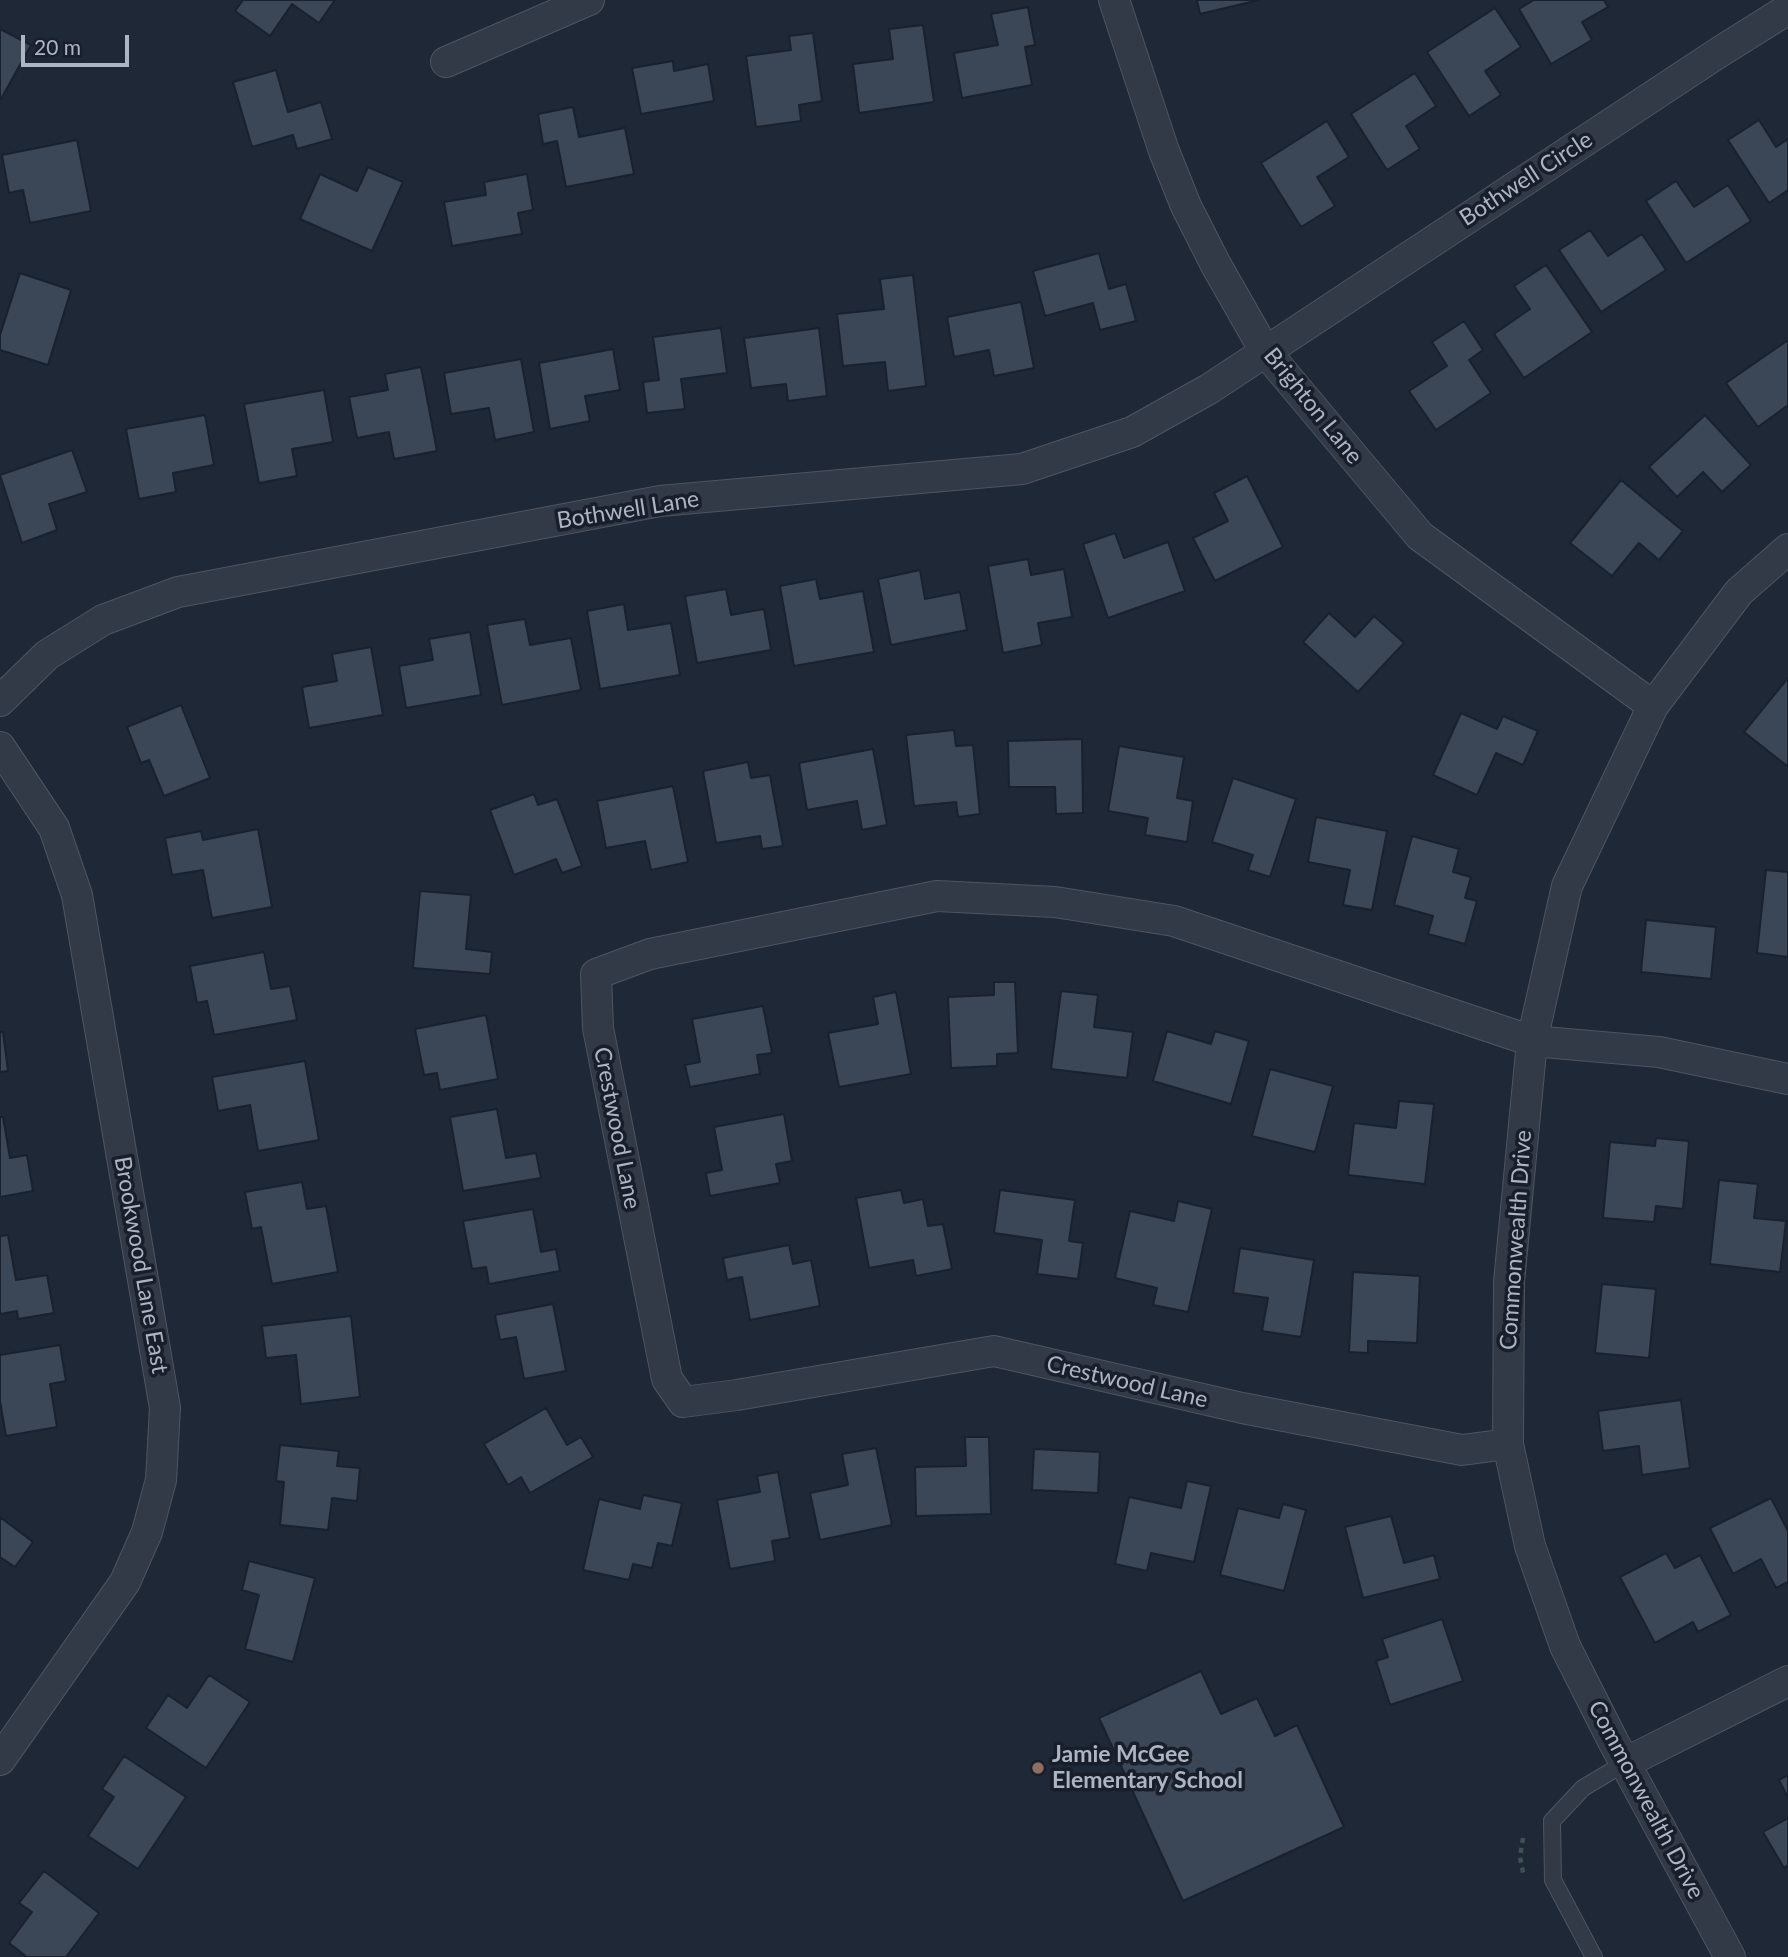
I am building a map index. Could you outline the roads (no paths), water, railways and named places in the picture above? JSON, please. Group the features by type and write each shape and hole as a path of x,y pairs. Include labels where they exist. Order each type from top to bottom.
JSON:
{"street":[{"path":"446,62 589,0"},
{"name":"Brighton Lane","path":"1114,0 1164,151 1186,206 1265,351 1420,536 1653,706"},
{"name":"Bothwell Circle","path":"1265,351 1788,9"},
{"name":"Bothwell Lane","path":"0,701 47,655 103,620 178,592 660,501 1022,469 1132,432 1209,389 1265,351"},
{"name":"Commonwealth Drive","path":"1730,1957 1565,1646 1530,1546 1508,1444 1509,1282 1532,1041 1567,886 1653,706 1739,592 1788,549"},
{"name":"Brookwood Lane East","path":"0,747 54,828 77,895 165,1408 161,1480 147,1532 125,1582 3,1751"},
{"name":"Crestwood Lane","path":"1508,1444 1462,1450 1242,1408 994,1351 683,1402 667,1379 598,1028 596,974 650,954 937,896 1055,902 1174,921 1532,1041"},
{"path":"1532,1041 1659,1052 1788,1079"},
{"path":"1625,1763 1788,1681"}],"lane":[{"path":"1594,1957 1553,1880 1552,1821 1583,1788 1625,1763"}],"place":[{"name":"Jamie McGee Elementary School","path":"1038,1768"}]}
